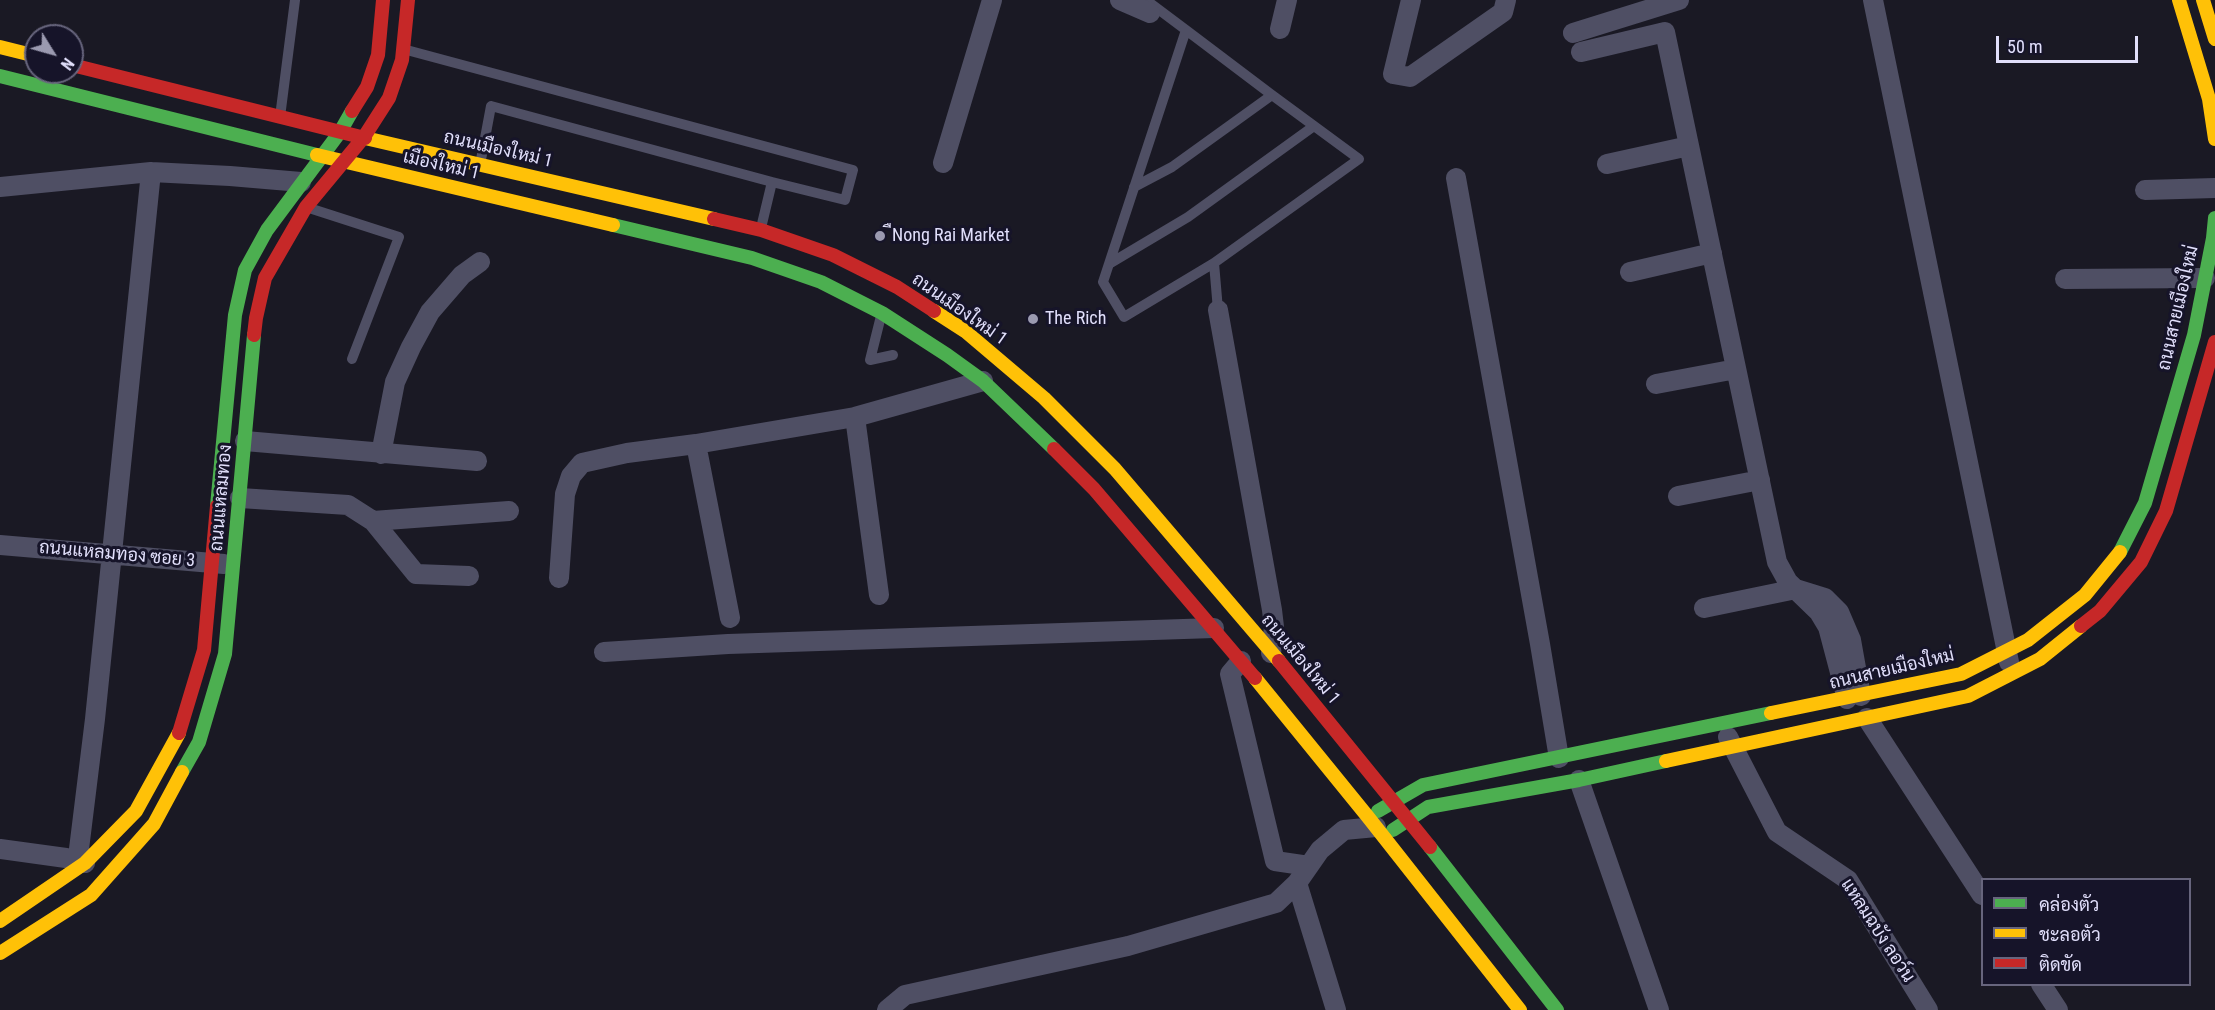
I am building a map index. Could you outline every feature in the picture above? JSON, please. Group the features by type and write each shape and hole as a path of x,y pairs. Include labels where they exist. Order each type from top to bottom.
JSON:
{"street":[{"name":"ถนนแหลมทอง","path":"0,921 85,863 136,812 179,734 204,650 235,315 245,270 267,230 340,132 367,87 378,55 383,0"},
{"name":"ถนนแหลมทอง","path":"0,953 92,895 154,824 199,742 225,654 256,318 265,278 306,207 364,137 389,98 402,60 408,0"},
{"path":"943,163 992,0"},
{"path":"1120,0 1148,7"},
{"path":"1280,29 1287,0"},
{"path":"1411,0 1393,74 1410,77 1503,12 1506,0"},
{"path":"1572,33 1679,0"},
{"path":"1873,0 2012,673"},
{"path":"2179,0 2209,99 2215,139"},
{"path":"2203,0 2215,39"},
{"path":"1581,52 1665,32 1777,562 1788,582 1819,612 1828,627 1854,698"},
{"path":"0,47 24,53"},
{"name":"ถนนเมืองใหม่ 1","path":"84,68 364,137 476,178 761,230 833,255 897,287 965,331 1044,398 1115,469 1393,801 1557,1010"},
{"path":"0,76 320,156"},
{"path":"1607,164 1689,146"},
{"name":"เมืองใหม่ 1","path":"320,156 344,162 476,178 555,212 753,258 821,282 882,313"},
{"path":"85,863 79,849 95,719 151,172"},
{"path":"0,187 151,172 301,182"},
{"path":"1456,178 1559,758"},
{"path":"2145,190 2215,188"},
{"name":"ถนนสายเมืองใหม่","path":"1376,827 1393,801 1423,785 1729,724 1960,674 2028,640 2085,595 2122,550 2145,503 2194,335 2215,218"},
{"path":"1630,272 1712,253"},
{"path":"381,454 395,382 411,347 430,312 462,275 480,262"},
{"path":"2065,279 2205,278"},
{"path":"1218,310 1272,610 1274,627 1271,653"},
{"path":"882,313 947,355 982,381 1094,489 1241,661 1520,1010"},
{"path":"887,1010 905,995 1128,946 1276,903 1297,883 1320,850 1344,830 1376,827 1407,819 1428,807 1579,780 1968,696 2040,659 2100,611 2141,562 2166,511 2215,342"},
{"path":"1656,384 1736,369"},
{"path":"559,578 565,494 571,476 582,464 627,453 696,444 855,417 982,381"},
{"path":"855,417 879,595"},
{"path":"245,441 477,461"},
{"path":"696,444 730,618"},
{"path":"1678,496 1760,480"},
{"path":"240,498 348,505 373,521 416,574 469,576"},
{"path":"373,521 509,511"},
{"name":"ถนนแหลมทอง ซอย 3","path":"0,545 233,565"},
{"path":"1704,608 1796,589"},
{"path":"604,652 728,644 1214,628"},
{"path":"1241,661 1230,674 1275,861 1309,866"},
{"path":"1868,718 1981,892"},
{"name":"แหลมฉบัง ลอว์น","path":"1729,724 1789,839 1848,880 1928,1010"},
{"path":"1579,780 1659,1010"},
{"path":"0,849 85,863"},
{"path":"1297,883 1336,1010"},
{"path":"2042,986 2058,1010"}],"lane":[{"path":"280,117 295,0"},
{"path":"1148,7 1186,30 1359,159 1214,263 1124,317 1103,282 1186,30"},
{"path":"403,49 853,170 846,200 491,106 476,178"},
{"path":"1134,187 1172,167 1272,95"},
{"path":"1109,264 1188,217 1314,126"},
{"path":"761,230 772,182"},
{"path":"306,207 399,237 352,359"},
{"path":"1214,263 1218,310"},
{"path":"882,313 870,360 893,355"}],"traffic: fast":[{"path":"0,76 317,155"},
{"path":"217,506 235,315 245,270 267,230 340,132 352,111"},
{"path":"2120,552 2145,503 2194,335 2215,218"},
{"path":"613,225 752,258 821,282 882,313 947,355 983,381 1054,449"},
{"path":"182,772 199,742 225,654 254,335"},
{"path":"1378,811 1423,785 1771,713"},
{"path":"1393,830 1428,807 1579,780 1666,761"},
{"path":"1430,847 1557,1010"}],"traffic: slow":[{"path":"2179,0 2209,99 2215,139"},
{"path":"2203,0 2215,39"},
{"path":"0,47 24,53"},
{"path":"365,138 714,219"},
{"path":"317,155 613,225"},
{"path":"934,311 965,331 1044,398 1115,469 1279,661"},
{"path":"1771,713 1961,674 2028,640 2085,595 2120,552"},
{"path":"1666,761 1968,696 2040,659 2081,626"},
{"path":"1255,678 1520,1010"},
{"path":"0,921 85,863 136,811 179,733"},
{"path":"0,953 91,895 154,824 182,772"}],"traffic: jam":[{"path":"352,111 367,87 378,55 383,0"},
{"path":"254,335 265,278 306,207 364,137 389,98 402,60 408,0"},
{"path":"84,68 365,138"},
{"path":"714,219 761,230 833,255 897,287 934,311"},
{"path":"2081,626 2100,611 2141,562 2166,511 2215,342"},
{"path":"1054,449 1094,489 1255,678"},
{"path":"179,733 204,650 217,506"},
{"path":"1279,661 1430,847"}],"place":[{"name":"ืNong Rai Market","path":"880,236"},
{"name":"The Rich","path":"1033,319"}]}
